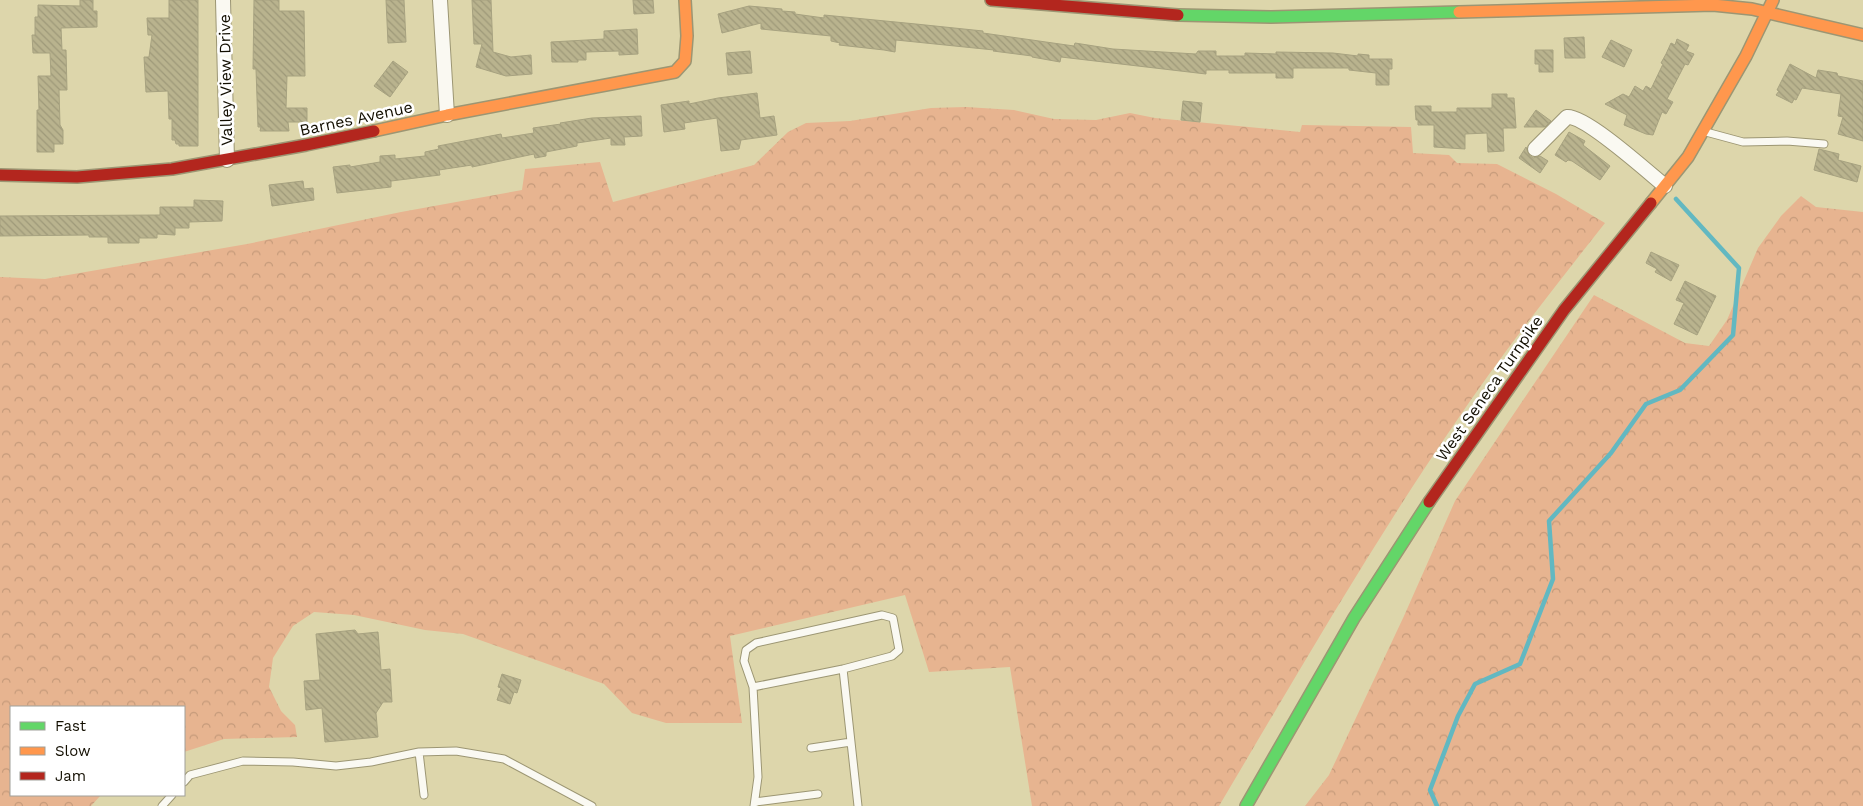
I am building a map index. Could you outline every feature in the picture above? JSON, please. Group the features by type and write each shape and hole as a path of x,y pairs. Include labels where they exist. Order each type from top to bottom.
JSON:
{"street":[{"name":"Valley View Drive","path":"223,0 226,160"},
{"path":"440,0 447,115"},
{"name":"Barnes Avenue","path":"0,175 76,177 137,173 226,160 447,115 675,72 686,61 685,0"},
{"path":"991,0 1185,16 1270,17 1598,5 1713,5 1752,9 1863,35"},
{"name":"West Seneca Turnpike","path":"1246,806 1354,618 1432,497 1564,310 1688,156 1746,56 1773,0"},
{"path":"1535,149 1566,117 1572,116 1598,131 1665,186"}],"lane":[{"path":"1704,131 1743,142 1787,141 1824,144"},
{"path":"752,687 892,656 899,650 893,618 882,615 756,643 746,650 744,661 752,687 758,777 754,804 818,794"},
{"path":"843,668 858,806"},
{"path":"811,748 851,742"},
{"path":"185,781 190,775 243,761 293,762 336,766 371,762 419,752 456,752 504,759 592,806"},
{"path":"419,752 424,795"},
{"path":"162,806 171,796"}],"green space":[{"path":"966,107 1014,110 1054,119 1096,120 1130,113 1155,118 1300,132 1302,125 1411,127 1413,153 1449,155 1457,163 1497,164 1556,194 1605,223 1508,348 1422,472 1333,614 1219,806 1032,806 1010,667 929,672 905,595 730,636 742,723 666,723 632,713 604,684 463,634 425,630 354,615 314,612 293,626 273,658 269,687 281,711 295,725 297,737 224,739 185,752 185,706 10,706 10,796 100,796 91,806 0,806 0,277 45,279 247,244 401,212 522,190 525,169 600,162 613,202 754,165 788,132 806,123 850,121 931,108"},
{"path":"1801,196 1816,207 1863,212 1863,806 1305,806 1329,775 1404,616 1455,501 1594,295 1685,343 1709,346 1727,320 1758,248 1781,216"}],"building":[{"path":"80,0 93,0 93,11 97,11 97,27 61,28 62,50 66,50 67,90 59,90 60,125 63,130 63,144 54,144 54,152 37,152 38,76 51,76 50,53 33,53 32,35 35,35 35,17 38,17 38,5 80,6"},
{"path":"169,0 198,0 198,146 179,146 175,140 172,140 172,119 169,119 168,91 146,92 144,57 149,57 152,35 148,35 147,18 169,18"},
{"path":"254,0 279,0 279,11 304,11 305,76 287,76 286,108 307,108 307,122 288,122 289,131 260,131 261,127 258,127 256,69 253,69"},
{"path":"386,0 404,0 406,42 388,43"},
{"path":"472,0 491,0 493,52 511,57 531,55 532,74 506,76 476,67 482,44 474,44"},
{"path":"633,0 653,0 654,13 634,14"},
{"path":"749,6 782,9 782,11 795,12 795,14 824,18 824,15 983,31 983,33 1074,46 1075,43 1113,49 1196,54 1198,51 1216,51 1216,56 1245,56 1245,53 1276,54 1276,52 1369,55 1369,59 1392,59 1392,69 1389,69 1389,85 1376,85 1376,73 1349,70 1349,68 1293,68 1293,78 1276,78 1276,73 1229,73 1229,70 1206,70 1206,74 1061,57 1060,62 994,50 896,40 895,52 839,45 840,43 831,41 831,36 761,29 761,23 722,33 718,14"},
{"path":"637,29 638,54 619,55 619,51 586,52 586,60 578,60 578,62 552,62 551,42 604,39 604,31"},
{"path":"1584,37 1585,58 1565,58 1564,38"},
{"path":"1677,39 1689,45 1686,51 1694,54 1688,65 1685,64 1667,99 1673,102 1666,114 1662,112 1653,135 1624,125 1627,115 1605,104 1623,94 1629,97 1635,86 1643,91 1646,86 1651,89 1671,43 1675,45"},
{"path":"1611,40 1632,50 1624,67 1602,57"},
{"path":"1535,50 1553,50 1553,72 1539,72 1539,64 1535,64"},
{"path":"750,51 752,73 728,75 726,53"},
{"path":"393,61 408,72 390,97 374,86"},
{"path":"1790,64 1816,78 1818,70 1837,73 1838,76 1863,81 1863,141 1838,134 1843,117 1838,116 1841,94 1802,88 1796,100 1794,99 1792,103 1776,95"},
{"path":"757,93 760,118 774,116 777,135 741,140 739,149 721,151 717,118 684,123 685,129 664,132 661,105 689,101 689,104"},
{"path":"1492,94 1507,94 1507,98 1514,98 1516,128 1503,128 1504,151 1488,152 1487,133 1465,134 1465,149 1434,147 1434,125 1418,125 1418,120 1416,120 1415,106 1431,106 1431,112 1457,112 1457,108 1492,108"},
{"path":"1183,101 1202,103 1200,122 1181,120"},
{"path":"1536,110 1551,121 1545,127 1524,127"},
{"path":"641,116 642,136 624,137 625,145 611,145 611,138 577,143 577,146 546,152 546,156 535,158 534,154 472,167 472,165 439,170 440,175 391,181 391,187 337,193 333,167 350,165 350,167 380,162 380,156 395,155 395,159 425,156 425,152 439,149 438,146 501,134 502,138 534,133 533,128 560,123 592,118"},
{"path":"1569,132 1585,141 1583,145 1610,166 1600,180 1572,161 1568,160 1566,162 1555,155"},
{"path":"1526,147 1529,155 1533,158 1540,156 1548,161 1540,173 1519,158"},
{"path":"1819,149 1839,154 1838,160 1861,166 1857,182 1814,170"},
{"path":"303,181 304,189 313,188 314,200 272,206 269,185"},
{"path":"194,200 223,201 222,221 189,222 189,228 175,228 175,235 157,234 157,238 139,238 139,243 108,243 108,237 89,237 89,235 0,236 0,216 160,215 160,207 194,207"},
{"path":"1651,252 1679,265 1671,281 1655,272 1657,269 1646,263"},
{"path":"1685,281 1716,296 1697,335 1674,324 1684,303 1676,300"},
{"path":"355,630 358,634 378,632 381,670 390,669 392,702 383,702 376,713 378,737 325,742 322,708 306,710 304,681 320,680 316,634"},
{"path":"502,674 521,680 517,693 514,692 510,704 497,700 501,688 498,687"}],"waterway":[{"path":"1437,806 1430,790 1458,716 1475,684 1520,664 1553,579 1549,521 1611,453 1646,404 1680,390 1733,335 1739,268 1676,199"}],"traffic: fast":[{"path":"1178,15 1271,17 1459,12"},
{"path":"1246,806 1354,618 1429,502"}],"traffic: slow":[{"path":"374,131 447,115 675,72 685,61 687,36 685,0"},
{"path":"1651,203 1688,157 1746,56 1773,0"},
{"path":"1459,12 1713,5 1752,9 1863,35"}],"traffic: jam":[{"path":"991,0 1178,15"},
{"path":"0,175 77,177 172,169 374,131"},
{"path":"1429,502 1564,310 1651,203"}]}
